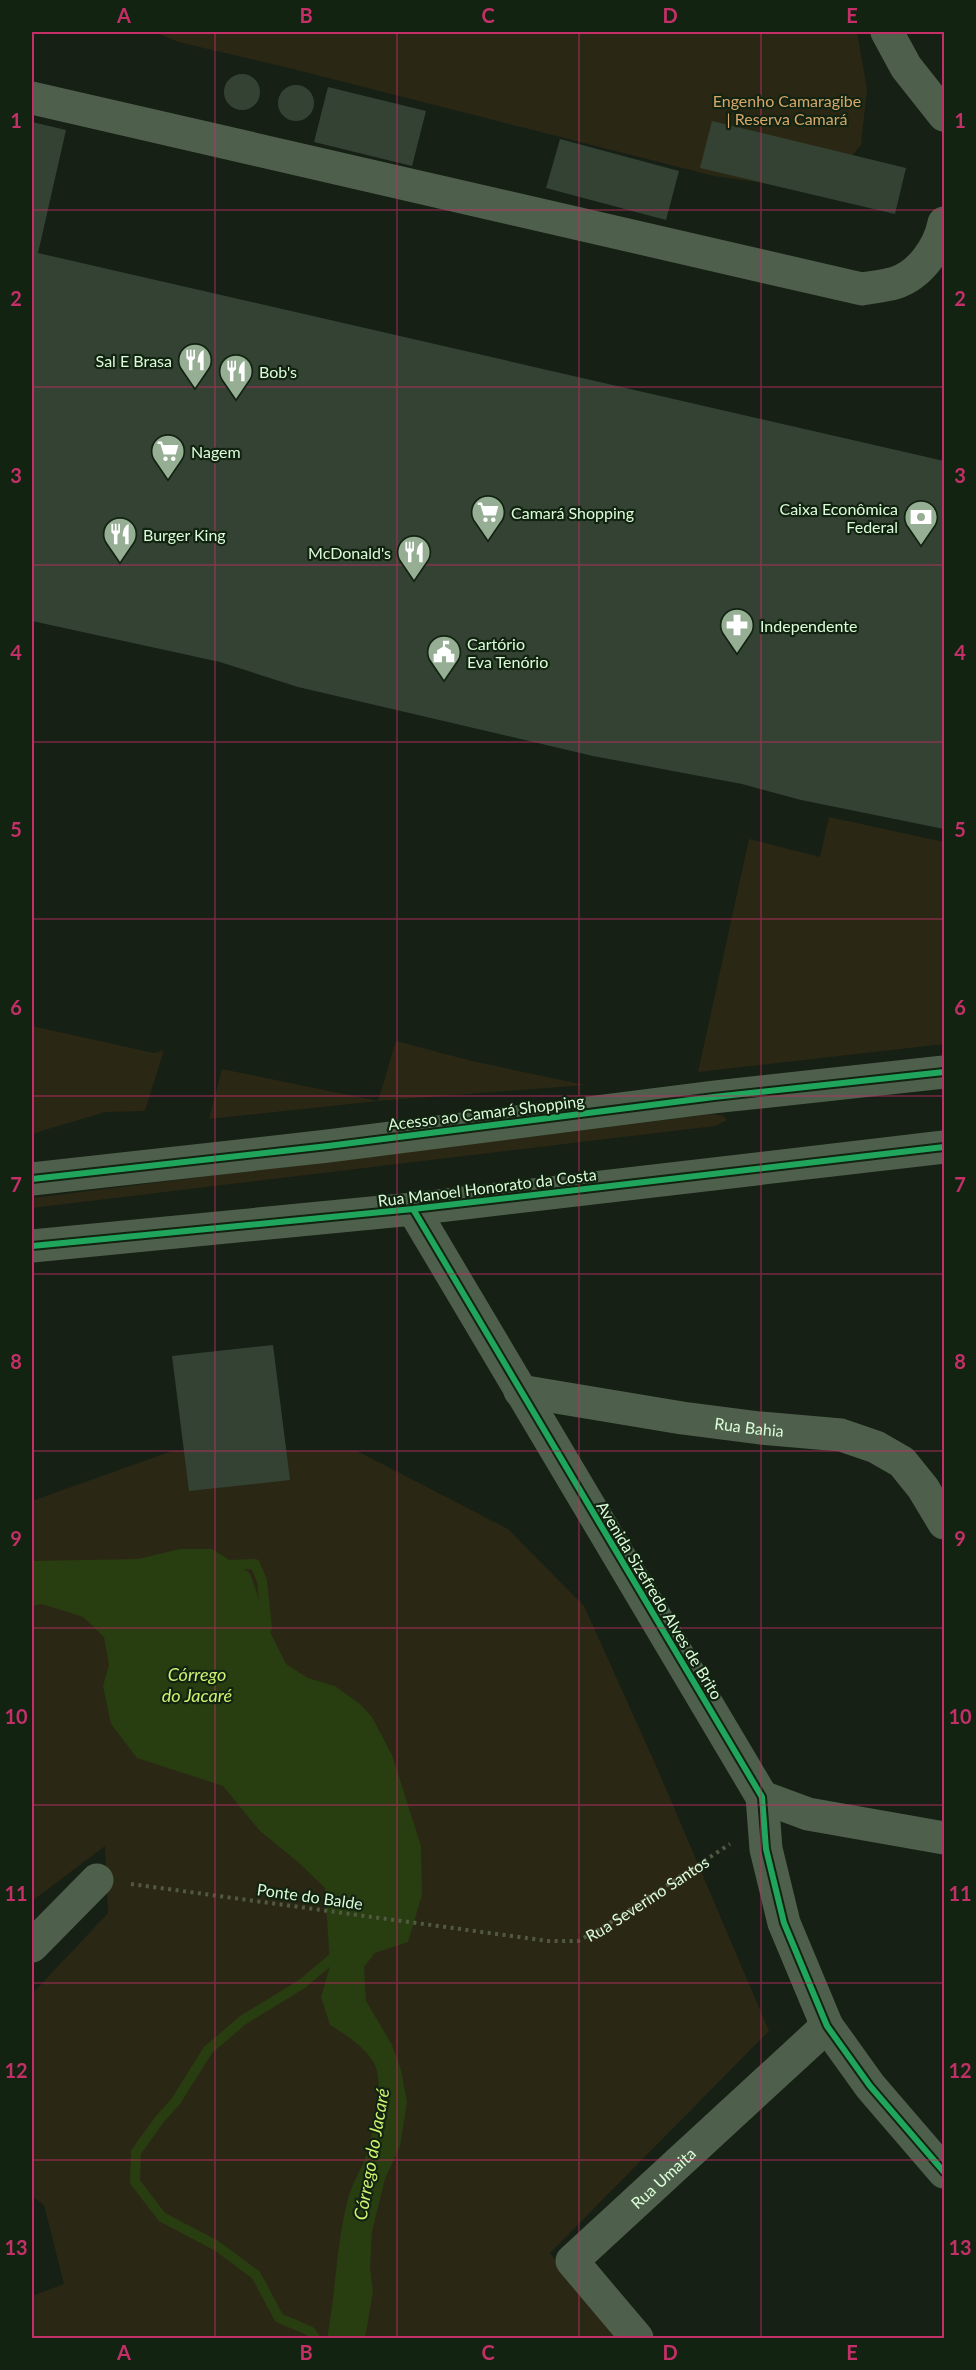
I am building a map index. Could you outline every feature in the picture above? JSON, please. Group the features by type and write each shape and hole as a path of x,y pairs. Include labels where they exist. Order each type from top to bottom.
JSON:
{"street":[{"path":"887,32 906,67 945,115"},
{"path":"32,98 862,289 897,282 925,263 945,223"},
{"name":"Acesso ao Camará Shopping","path":"32,1179 328,1146 714,1096 945,1072"},
{"name":"Rua Manoel Honorato da Costa","path":"32,1246 413,1209 945,1147"},
{"name":"Avenida Sizefredo Alves de Brito","path":"413,1209 763,1809 765,1849 784,1923 827,2026 870,2086 945,2172"},
{"name":"Rua Bahia","path":"520,1391 682,1418 841,1435 876,1447 902,1462 923,1488 945,1523"},
{"path":"763,1809 808,1814 945,1838"},
{"path":"32,1946 98,1880"},
{"name":"Rua Umaita","path":"636,2338 572,2261 827,2026"}],"green space":[{"name":"Engenho Camaragibe | Reserva Camará","path":"155,32 857,32 867,89 861,145 833,178 796,188 714,176 178,42"},
{"path":"829,817 944,842 944,1044 698,1072 749,839 820,857"},
{"path":"32,1026 154,1053 164,1050 145,1111 105,1112 32,1134"},
{"path":"396,1041 472,1061 585,1085 378,1101"},
{"path":"222,1069 378,1101 209,1119"},
{"path":"713,1114 723,1116 727,1120 715,1126 32,1208 32,1198"},
{"path":"172,1451 357,1451 508,1529 584,1606 658,1770 769,2031 550,2253 620,2338 32,2338 32,2296 64,2284 44,2205 32,2196 32,1994 108,1913 105,1846 32,1901 32,1501"}],"water":[{"name":"Córrego do Jacaré","path":"180,1549 212,1549 250,1573 271,1634 286,1664 308,1678 335,1686 360,1704 372,1717 392,1755 421,1846 422,1895 408,1942 375,1953 364,1967 366,2001 392,2045 401,2070 407,2102 400,2146 385,2179 372,2231 370,2268 373,2292 365,2338 327,2338 344,2216 349,2194 370,2141 377,2104 378,2080 374,2064 364,2050 330,2025 321,1997 330,1966 325,1888 260,1831 223,1786 137,1758 111,1724 103,1686 109,1665 104,1637 83,1617 42,1604 32,1606 32,1561 138,1559"}],"building":[{"path":"242,74 255,79 260,92 255,105 242,110 229,105 224,92 229,79"},
{"path":"296,85 309,90 314,103 309,116 296,121 283,116 278,103 283,90"},
{"path":"328,87 426,111 412,166 314,142"},
{"path":"712,121 906,168 895,214 700,168"},
{"name":"Camará Shopping","path":"32,122 66,130 38,253 944,461 944,829 801,800 742,784 593,756 298,687 220,662 32,621"},
{"path":"560,139 679,171 666,220 546,188"},
{"path":"273,1345 290,1480 189,1491 172,1356"}],"waterway":[{"name":"Córrego do Jacaré","path":"225,1565 255,1564 262,1581 267,1628"},
{"name":"Córrego do Jacaré","path":"315,2338 310,2331 279,2318 256,2275 217,2246 162,2217 135,2182 136,2152 176,2101 208,2050 243,2020 302,1984 340,1952"}],"cycle path":[{"path":"32,1179 328,1146 714,1097 944,1072"},
{"path":"32,1246 413,1209 944,1147"},
{"path":"413,1209 762,1797 766,1849 784,1923 827,2026 870,2086 944,2172"}],"place":[{"name":"Sal E Brasa","path":"195,389"},
{"name":"Bob's","path":"236,400"},
{"name":"Nagem","path":"168,480"},
{"name":"Camará Shopping","path":"488,541"},
{"name":"Caixa Econômica Federal","path":"921,546"},
{"name":"Burger King","path":"120,563"},
{"name":"McDonald's","path":"414,581"},
{"name":"Independente","path":"737,654"},
{"name":"Cartório Eva Tenório","path":"444,681"}]}
